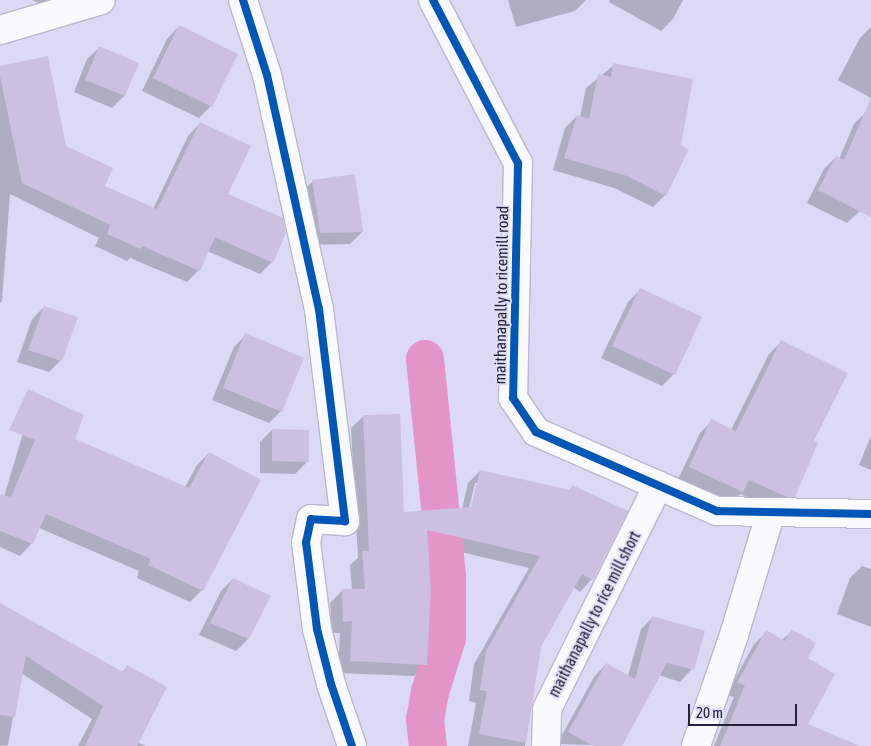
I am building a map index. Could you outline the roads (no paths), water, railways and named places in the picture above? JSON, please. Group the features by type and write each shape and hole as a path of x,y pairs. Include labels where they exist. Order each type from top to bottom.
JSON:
{"street":[{"path":"0,30 101,0"},
{"path":"242,0 267,75 319,309 345,521 311,519 306,542 317,628 331,684 352,746"},
{"name":"maithanapally to ricemill road","path":"433,0 518,163 513,398 536,432 717,511 871,514"},
{"name":"maithanapally to rice mill short","path":"546,746 547,709 658,485"},
{"path":"696,746 734,635 770,512"}],"waterway":[{"path":"425,359 447,576 447,638 430,692 425,719 428,746"}]}
